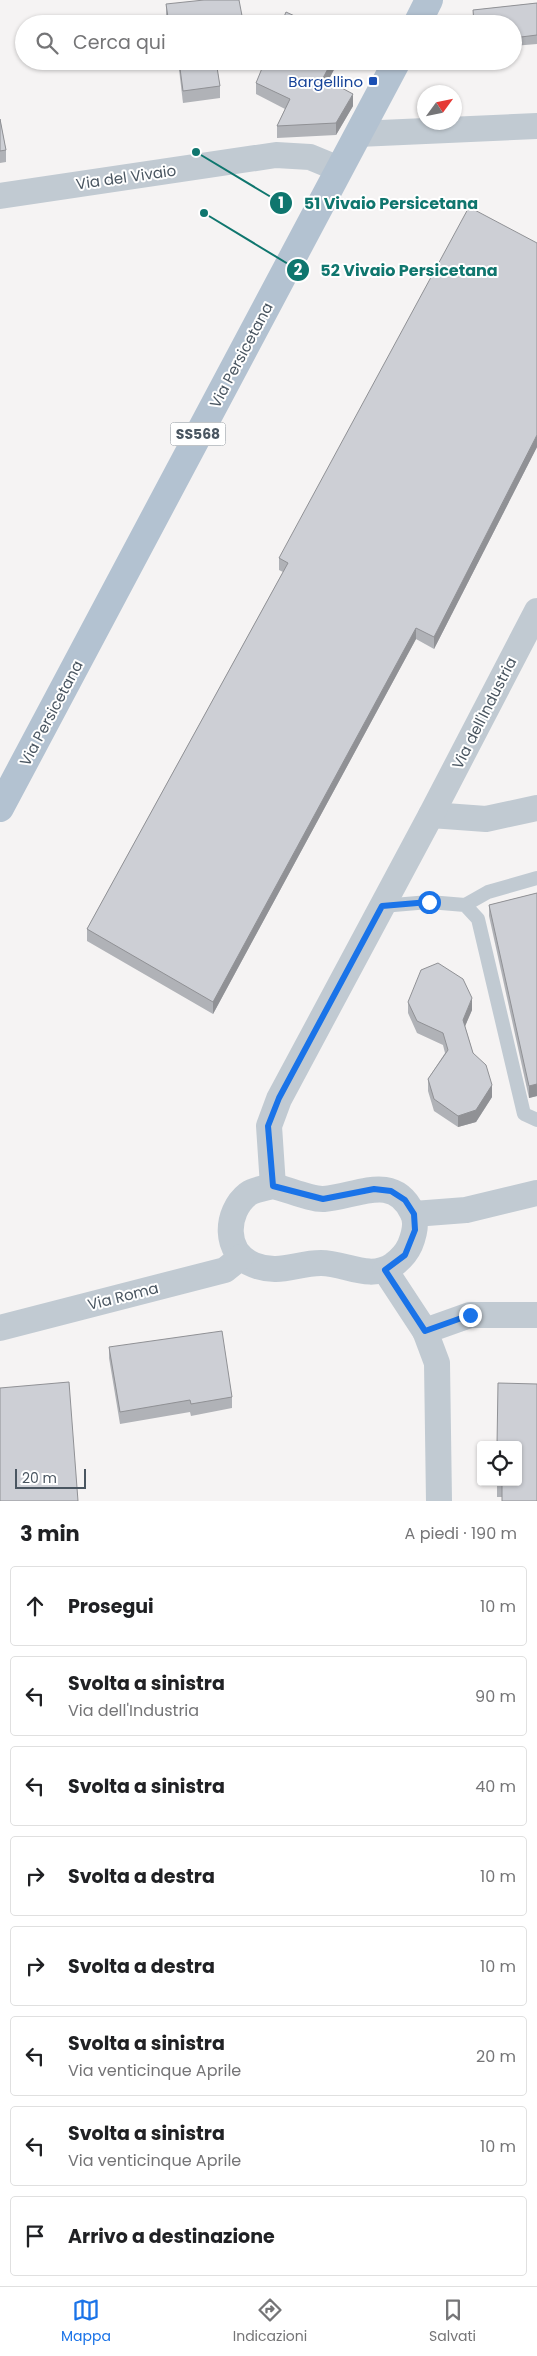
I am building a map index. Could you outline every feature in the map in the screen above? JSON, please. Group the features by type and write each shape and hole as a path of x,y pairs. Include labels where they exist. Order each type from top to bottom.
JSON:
{"main road":[{"path":"422,15 429,0"},
{"name":"Via Persicetana","path":"0,808 392,70"}],"street":[{"path":"358,134 537,126"},
{"name":"Via del Vivaio","path":"0,196 276,156 310,157 340,169"},
{"name":"Via dell'Industria","path":"273,1186 268,1126 279,1098 431,815 537,611"},
{"path":"431,815 486,819 537,808"},
{"path":"273,1186 323,1199 374,1189 391,1191 405,1200 414,1214 415,1230 408,1250 398,1261 385,1270 367,1273 328,1263 312,1263 288,1270 267,1269 252,1265 242,1257 230,1239 231,1222 236,1206 250,1193 273,1186"},
{"path":"414,1214 466,1210 537,1193"},
{"name":"Via Roma","path":"0,1328 225,1270 242,1257"},
{"path":"385,1270 425,1331 437,1363 439,1501"},
{"path":"425,1331 470,1315 537,1316"}],"lane":[{"path":"382,906 429,902 465,904 488,892 537,878"},
{"path":"465,904 478,918 524,1114 537,1120"}],"building":[{"path":"204,0 239,0 242,15 168,15 166,4"},
{"path":"537,3 537,35 522,37 522,15 473,15 473,10"},
{"path":"180,70 217,70 220,86 183,91"},
{"path":"261,70 327,70 323,78 353,94 336,123 277,126 290,99 256,83"},
{"path":"0,119 6,150 0,151"},
{"path":"469,207 537,243 537,435 434,637 416,628 213,1002 87,929 288,563 279,558"},
{"path":"537,893 537,1084 529,1086 489,905"},
{"path":"438,963 463,979 472,998 463,1020 473,1053 486,1065 492,1085 476,1110 458,1116 434,1099 428,1079 448,1050 443,1033 417,1021 408,1002 421,970"},
{"path":"222,1331 232,1397 191,1404 190,1400 120,1412 109,1347"},
{"path":"69,1382 78,1501 0,1501 0,1388"},
{"path":"498,1383 537,1384 537,1501 502,1501 502,1486 522,1486 522,1441 497,1441"}],"place":[{"name":"Bargellino","path":"373,81"},
{"name":"51 Vivaio Persicetana","path":"196,152"},
{"name":"52 Vivaio Persicetana","path":"204,213"}],"route":[{"path":"429,902 382,906 279,1098 268,1126 269,1146 273,1186 323,1199 374,1189 391,1191 405,1200 414,1214 415,1230 405,1255 385,1270 425,1331 456,1318 470,1315"}]}
